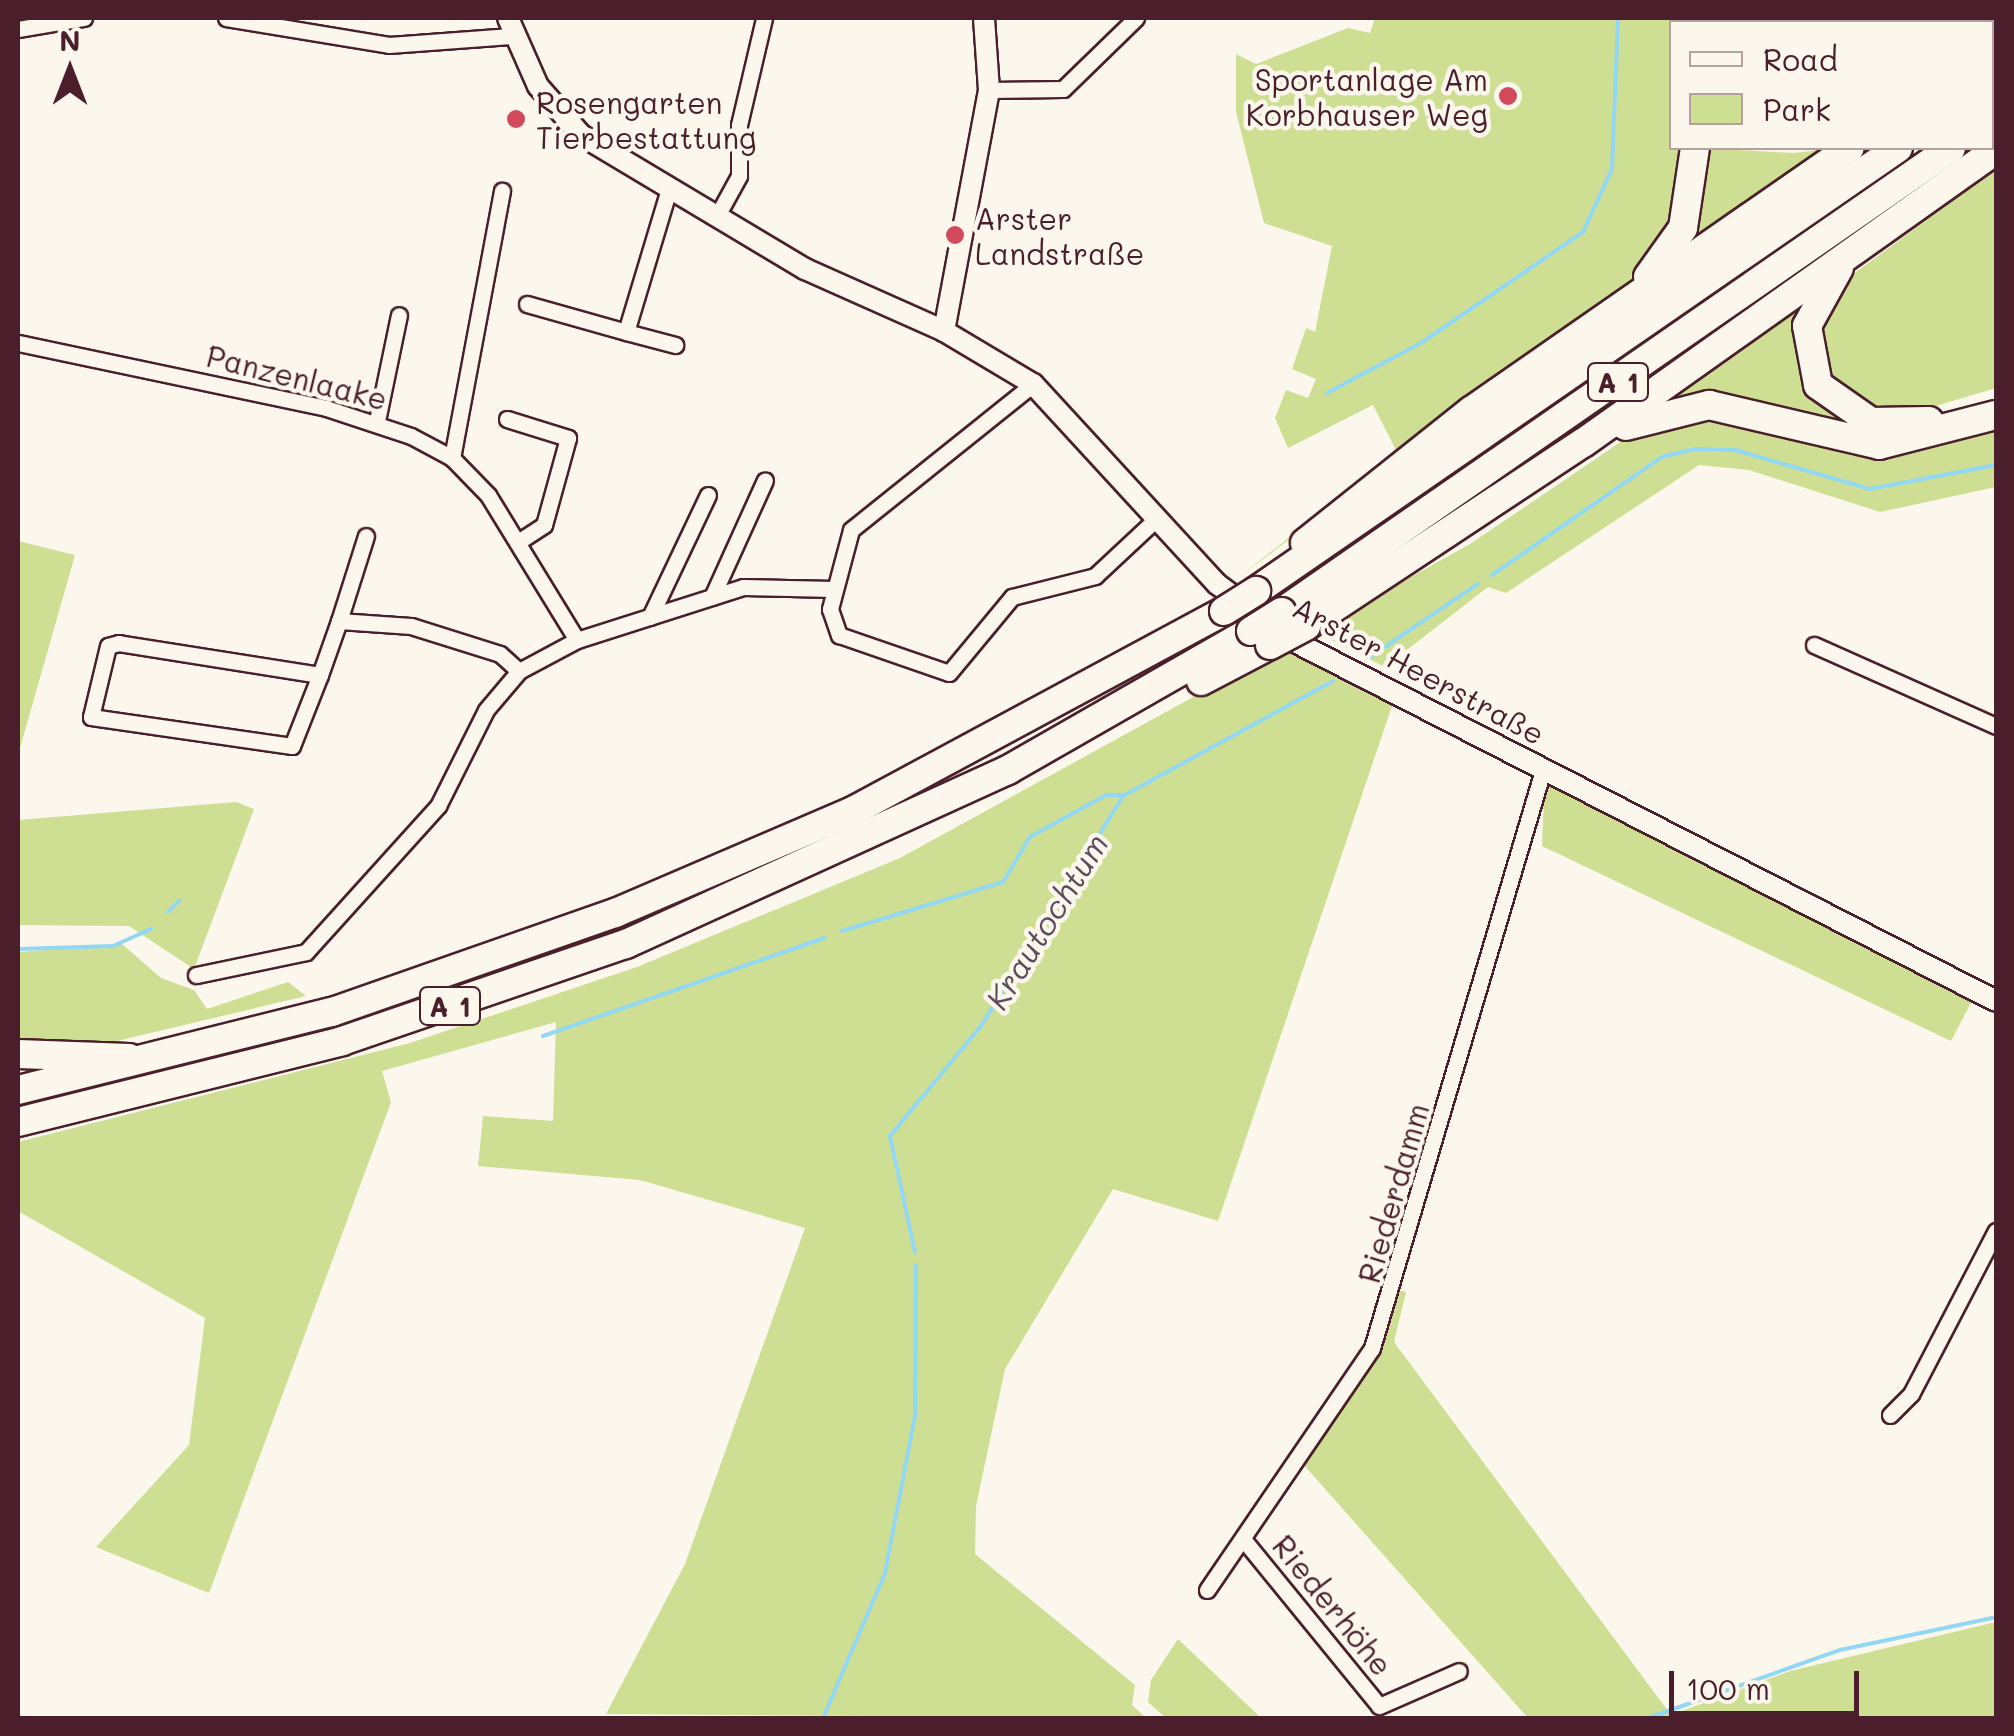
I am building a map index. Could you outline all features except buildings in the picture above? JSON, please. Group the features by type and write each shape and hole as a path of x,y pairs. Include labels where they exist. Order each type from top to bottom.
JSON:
{"highway":[{"path":"1618,309 1683,228 1695,150"},
{"path":"1256,591 1354,500 1847,150"},
{"name":"A 1","path":"18,1090 151,1060 448,974 738,863 994,741 1256,591 1895,150"},
{"name":"A 1","path":"18,1122 342,1041 626,944 867,841 1294,619 1948,150"},
{"path":"1294,619 1583,443 1996,150"},
{"path":"1852,251 1808,326 1808,361 1827,396 1856,416 1900,425 1996,398"},
{"path":"1583,443 1651,415 1710,405 1879,445 1996,415"},
{"path":"18,1054 151,1060"}],"street":[{"path":"18,29 84,18"},
{"path":"226,18 389,45 510,26"},
{"path":"717,216 738,176 739,125 764,18"},
{"path":"944,331 989,90 984,18"},
{"path":"989,90 1063,89 1136,18"},
{"name":"Arster Heerstraße","path":"510,26 561,117 669,188 805,269 944,331 1033,384 1217,584 1297,642 1996,1001"},
{"path":"626,332 669,188"},
{"path":"452,458 502,191"},
{"path":"528,304 675,345"},
{"path":"377,422 399,315"},
{"name":"Panzenlaake","path":"18,343 377,422 452,458 521,540 577,640"},
{"path":"1033,384 860,520 834,589 833,623 847,642 949,673 1012,597 1095,576 1155,520"},
{"path":"507,419 576,440 544,525 521,540"},
{"path":"712,596 765,480"},
{"path":"650,617 708,495"},
{"path":"320,675 119,643 108,646 91,717 292,746 320,675 366,536"},
{"path":"196,976 306,952 438,806 486,710 520,670 577,640 743,587 834,589"},
{"path":"339,621 411,626 500,654 520,670"},
{"path":"1814,644 1996,726"},
{"name":"Riederdamm","path":"1207,1590 1372,1348 1543,770"},
{"path":"1890,1415 1911,1394 1996,1232"},
{"name":"Riederhöhe","path":"1243,1539 1377,1712 1458,1670"}],"green space":[{"path":"1375,18 1680,18 1669,20 1669,150 1687,150 1684,199 1652,260 1627,285 1238,578 1397,452 1373,405 1288,448 1275,418 1286,390 1308,398 1316,379 1292,369 1306,328 1315,332 1332,246 1264,223 1236,112 1236,54 1256,64 1348,28 1370,33"},
{"path":"1996,18 1996,22 1994,20 1718,20"},
{"path":"1701,150 1794,153 1832,150 1675,254"},
{"path":"1996,169 1996,388 1902,416 1848,405 1819,365 1821,312 1837,286"},
{"path":"1814,287 1800,354 1873,428 1652,408"},
{"path":"1719,417 1853,456 1894,456 1996,427 1996,487 1880,512 1749,470 1699,465 1506,593 1488,587 1385,667 1314,631 1470,544 1622,441"},
{"path":"18,541 75,555 18,755"},
{"path":"1288,645 1394,700 1218,1221 1113,1189 1005,1369 976,1506 975,1554 1135,1685 1132,1705 1146,1718 606,1714 685,1564 805,1228 640,1180 478,1166 483,1116 553,1121 556,1022 382,1071 391,1102 209,1593 96,1547 189,1445 205,1318 18,1211 18,1142 410,1043 637,967 900,858"},
{"path":"1545,776 1974,997 1951,1041 1542,846"},
{"path":"236,802 254,809 194,969 129,926 18,925 18,820"},
{"path":"122,944 161,978 194,990 207,1009 288,982 306,996 100,1045 18,1047 18,952"},
{"path":"1398,1290 1406,1292 1394,1342 1671,1715 1790,1671 1996,1622 1996,1718 1528,1718 1303,1464 1376,1352"},
{"path":"1178,1639 1261,1718 1166,1718 1148,1702 1151,1680"}],"waterway":[{"path":"1327,393 1421,343 1583,232 1612,169 1618,18"},
{"name":"Krautochtum","path":"1492,575 1662,457 1694,449 1735,450 1870,489 1996,465"},
{"name":"Krautochtum","path":"1370,657 1478,584"},
{"name":"Krautochtum","path":"915,1252 890,1136 981,1026 1123,796 1333,681"},
{"path":"842,931 1003,882 1030,837 1106,795 1125,795"},
{"path":"168,912 179,901"},
{"path":"18,949 113,946 151,929"},
{"path":"543,1036 824,938"},
{"name":"Krautochtum","path":"823,1718 885,1573 915,1416 916,1265"},
{"path":"1648,1718 1840,1650 1996,1617"}],"place":[{"name":"Sportanlage Am Korbhauser Weg","path":"1508,96"},
{"name":"Rosengarten Tierbestattung","path":"516,119"},
{"name":"Arster Landstraße","path":"955,235"}]}
